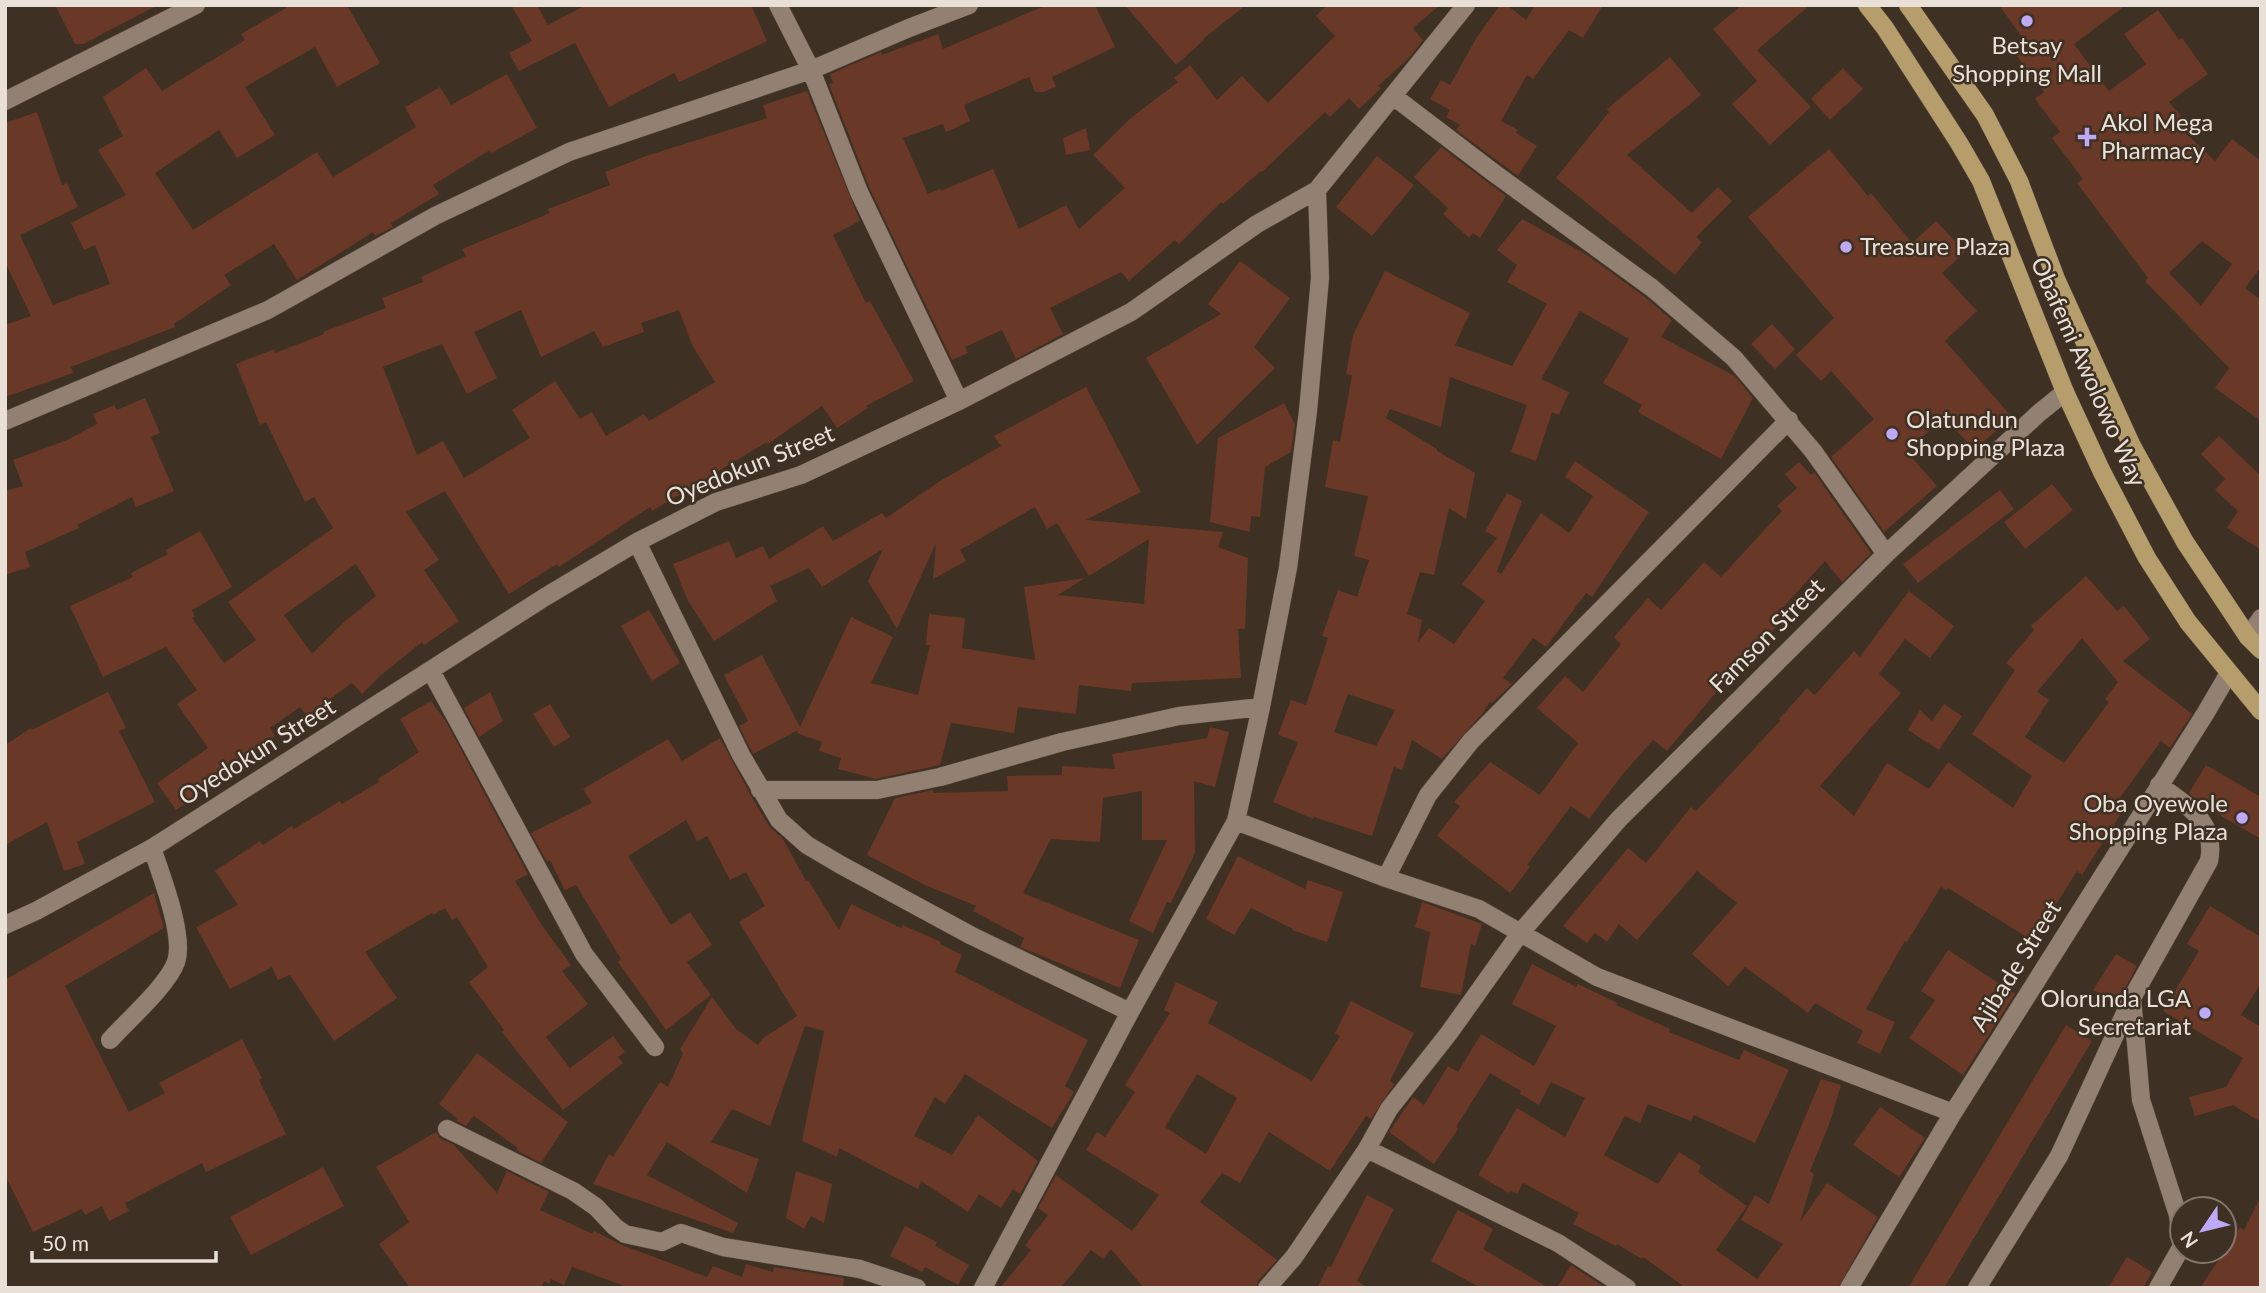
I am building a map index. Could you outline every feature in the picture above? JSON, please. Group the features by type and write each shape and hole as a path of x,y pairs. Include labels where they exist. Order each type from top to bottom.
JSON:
{"main road":[{"name":"Obafemi Awolowo Way","path":"1867,5 1959,143 1981,181 2065,393 2147,558 2188,622 2261,711"},
{"name":"Obafemi Awolowo Way","path":"1908,5 1985,115 2019,181 2056,279 2131,444 2185,542 2248,637 2261,650"}],"street":[{"path":"5,101 196,5"},
{"path":"778,5 811,70 859,192 959,401"},
{"path":"5,421 268,310 435,216 569,152 811,70 969,5"},
{"name":"Oyedokun Street","path":"5,925 152,848 545,597 637,542 716,502 801,475 959,401 1131,312 1257,224 1317,190 1465,5"},
{"path":"1393,96 1652,288 1734,358 1789,420 1886,554"},
{"path":"983,1288 1130,1012 1236,821 1288,568 1308,411 1320,278 1317,190"},
{"name":"Famson Street","path":"1267,1288 1294,1258 1367,1149 1389,1109 1450,1033 1521,932 1619,819 1886,554 2039,412 2065,393"},
{"path":"1386,878 1428,795 1471,741 1789,420"},
{"path":"637,542 760,790 779,820 807,845 841,865 972,936 1130,1012"},
{"path":"2248,637 2261,618"},
{"path":"431,671 584,954 655,1047"},
{"name":"Ajibade Street","path":"1849,1288 1953,1113 2229,673"},
{"path":"760,790 877,790 940,777 1062,742 1179,716 1261,707"},
{"path":"1977,1288 2059,1156 2132,998 2208,861 2210,837 2202,822 2189,808 2159,785"},
{"path":"1236,821 1386,878 1479,909 1597,977 1953,1113"},
{"path":"110,1040 168,977 176,962 179,944 152,848"},
{"path":"2132,998 2141,1100 2178,1215 2182,1246 2158,1288"},
{"path":"447,1129 573,1191 596,1207 625,1234 662,1242 681,1233 723,1247 860,1269 917,1288"},
{"path":"1367,1149 1558,1243 1627,1288"}],"building":[{"path":"55,5 158,5 83,44 75,44"},
{"path":"291,5 347,5 380,63 337,87 315,47 245,87 275,135 237,158 219,130 155,173 193,230 317,152 333,177 416,127 405,107 440,87 451,105 507,74 537,128 491,153 490,150 433,185 439,194 391,223 393,227 375,236 373,232 297,280 274,244 224,275 231,285 174,324 175,327 71,367 73,373 5,397 5,325 31,316 5,262 5,123 37,112 62,185 67,183 78,207 20,235 53,305 110,284 95,245 84,250 71,223 126,195 98,150 123,136 103,97 146,68 162,91 245,40 241,34"},
{"path":"511,5 537,5 548,25 586,5 751,5 767,41 679,82 674,73 609,107 575,43 519,71 509,53 532,41"},
{"path":"1047,5 1095,5 1115,47 1052,77 1056,87 1035,92 1029,77 964,105 970,121 946,132 943,124 903,138 928,194 993,169 1019,229 1066,205 1079,229 1125,188 1093,155 1132,117 1178,82 1174,78 1190,65 1217,100 1242,76 1268,103 1335,36 1316,16 1327,5 1440,5 1413,28 1423,40 1409,58 1378,86 1381,88 1359,109 1349,98 1330,117 1325,112 1262,172 1223,204 1221,202 1179,244 1175,240 1129,281 1121,272 1050,308 1063,334 1016,359 1002,330 965,347 968,353 952,360 869,187 829,84 833,83 830,74 881,52 882,55 938,34 943,49"},
{"path":"1125,5 1246,5 1203,39 1176,65"},
{"path":"1500,5 1507,5 1526,20 1535,5 1603,5 1583,38 1569,30 1533,79 1527,75 1501,121 1518,130 1516,133 1537,146 1518,176 1456,130 1460,125 1446,117 1450,110 1430,99 1441,80 1450,85 1477,37"},
{"path":"1742,5 1810,5 1757,50 1811,107 1770,145 1732,104 1757,81 1713,29"},
{"path":"1999,5 2126,5 2074,44 2109,91 2146,64 2124,34 2158,10 2208,74 2169,102 2181,116 2174,122 2215,161 2232,139 2261,161 2261,267 2245,288 2261,300 2261,421 2215,388 2229,368 2145,281 2148,278 2077,183 2083,179 2052,138 2060,132 2035,99 2044,92 2017,56 2029,47","holes":["2202,241 2232,264 2201,306 2169,273"]},
{"path":"1670,57 1701,95 1627,155 1692,213 1718,187 1732,201 1696,237 1702,242 1675,275 1556,178 1609,112 1607,109"},
{"path":"1843,68 1863,89 1830,120 1811,99"},
{"path":"807,91 860,221 833,235 866,303 870,301 914,381 866,406 868,408 837,428 822,406 768,444 767,442 652,511 650,507 559,567 557,564 509,594 445,491 406,512 439,560 424,570 459,621 424,645 422,642 362,694 352,683 307,716 300,707 270,728 275,736 240,760 242,763 222,776 223,778 176,810 157,783 208,748 177,704 197,690 166,647 103,677 70,606 133,577 131,573 168,554 166,550 200,531 232,587 192,610 195,617 192,618 224,663 256,640 228,602 333,528 314,497 305,502 266,422 260,425 236,364 274,349 275,353 386,308 382,298 423,282 421,277 466,256 462,249 550,213 548,209 610,185 605,172 646,156 767,118 763,105","holes":["521,310 541,357 594,331 603,347 644,332 641,323 679,310 692,345 715,382 649,421 644,414 606,436 592,412 580,419 555,381 512,410 530,438 464,478 443,441 417,455 383,367 442,344 467,394 497,378 474,332","356,564 376,596 344,622 312,654 284,615"]},
{"path":"1086,128 1090,150 1066,155 1063,138"},
{"path":"1441,147 1506,196 1480,238 1473,233 1469,238 1443,214 1448,208 1414,177"},
{"path":"1829,149 1868,196 1871,193 1912,243 1936,221 1965,252 1942,273 1977,311 1945,341 2012,417 1974,450 1945,417 1906,451 1937,486 1884,532 1831,457 1874,419 1831,371 1821,381 1796,355 1834,318 1748,217"},
{"path":"1377,156 1414,185 1372,236 1336,207"},
{"path":"1522,219 1587,255 1672,320 1661,337 1735,376 1753,398 1721,459 1638,412 1642,405 1603,383 1629,339 1580,311 1541,379 1569,392 1559,415 1552,412 1536,461 1511,452 1527,405 1450,377 1441,427 1390,409 1386,418 1475,473 1466,519 1449,508 1434,575 1420,572 1407,614 1422,620 1418,642 1429,628 1454,644 1485,601 1462,584 1497,538 1485,531 1507,493 1522,501 1497,572 1501,574 1541,513 1569,533 1593,496 1565,477 1575,461 1649,512 1592,597 1586,593 1546,647 1533,638 1503,678 1512,684 1490,702 1442,759 1412,740 1402,770 1394,767 1372,836 1314,817 1313,819 1273,802 1298,742 1278,735 1291,700 1306,705 1328,638 1322,636 1338,590 1357,597 1369,560 1354,556 1368,496 1325,487 1333,440 1340,442 1352,375 1346,374 1353,335 1385,271 1470,313 1455,345 1512,366 1547,304 1507,282 1517,265 1497,250","holes":["1348,694 1395,710 1376,746 1334,732"]},
{"path":"1240,261 1290,298 1254,347 1275,368 1197,445 1146,358 1221,314 1208,304"},
{"path":"1772,324 1795,349 1775,369 1751,344"},
{"path":"1086,387 1141,492 1086,520 1223,532 1218,547 1248,558 1245,629 1238,629 1241,678 1132,683 1131,691 1079,685 1076,714 1018,707 1014,733 951,723 940,765 876,779 838,769 841,758 819,751 822,742 797,733 798,730 753,754 739,726 748,721 724,675 762,655 800,727 851,617 893,637 871,683 918,695 930,645 926,645 929,614 965,618 962,648 1035,660 1024,587 1085,578 1058,595 1144,604 1149,539 1089,576 1057,523 1047,529 1035,507 960,550 966,561 933,579 936,543 897,629 868,581 883,549 822,587 809,568 770,586 777,601 714,641 688,601 673,564 729,541 736,558 763,546 769,559 823,526 833,541 882,513 886,518 940,481 1001,446 994,436"},
{"path":"145,398 160,433 151,437 174,491 136,507 132,497 77,525 79,528 25,552 30,567 5,575 5,491 23,486 13,460 67,440 97,424 93,414 114,405 117,410"},
{"path":"1284,403 1295,424 1291,452 1265,467 1260,517 1251,516 1250,532 1210,522 1218,438"},
{"path":"2219,436 2261,476 2261,550 2227,528 2238,511 2215,490 2225,479 2201,454"},
{"path":"1799,462 1811,475 1814,472 1871,553 1842,582 1825,561 1771,621 1777,626 1750,657 1748,654 1667,751 1653,740 1589,819 1571,806 1527,865 1530,867 1510,893 1437,836 1460,806 1454,802 1490,762 1540,795 1578,743 1537,708 1565,676 1583,692 1621,644 1614,637 1648,598 1661,610 1704,562 1721,577 1782,511 1777,506 1797,488 1785,474"},
{"path":"2052,484 2073,510 2025,549 2004,522"},
{"path":"2000,490 2014,509 1918,583 1903,564"},
{"path":"2086,576 2117,611 2124,606 2150,639 2123,661 2192,714 2170,748 2161,741 2119,799 2127,804 2082,875 2077,871 2033,941 1948,888 1946,890 1941,887 1907,942 1905,941 1866,1009 1895,1022 1880,1054 1857,1043 1863,1031 1815,1003 1808,1013 1745,967 1728,986 1692,954 1737,903 1697,871 1637,940 1619,924 1607,942 1595,933 1587,943 1563,926 1628,848 1646,863 1691,807 1696,811 1807,688 1815,695 1854,651 1860,657 1909,591 1954,626 1930,658 1905,639 1879,674 1901,693 1820,786 1854,816 1887,763 1929,789 1948,762 2013,808 2032,776 1972,734 2015,670 2006,663 2034,630 2031,626","holes":["2082,638 2118,682 2105,699 2109,702 2064,763 2025,737 2049,700 2037,692"]},
{"path":"649,610 680,663 652,681 621,626"},
{"path":"108,692 126,728 119,731 155,802 77,842 85,864 64,871 47,822 5,845 5,745 31,728 32,730"},
{"path":"490,692 503,721 479,737 464,708"},
{"path":"431,701 445,720 528,874 515,881 543,927 571,965 562,971 588,1004 546,1037 570,1068 613,1036 625,1052 618,1057 623,1063 563,1110 502,1032 504,1030 469,982 488,967 457,917 452,920 445,908 365,952 397,998 334,1041 290,975 278,980 272,967 230,989 196,927 238,905 215,871 260,841 263,845 292,826 294,829 340,801 342,804 379,782 378,779 419,752 400,719"},
{"path":"550,704 570,737 554,747 533,714"},
{"path":"1944,704 1962,716 1939,750 1908,730 1920,710 1932,721"},
{"path":"1210,727 1229,732 1215,787 1194,781 1195,853 1153,933 1129,921 1167,840 1142,840 1142,791 1103,798 1100,842 1051,839 1023,893 1139,940 1120,988 1020,947 1024,938 973,911 976,906 923,884 867,855 895,798 933,790 933,793 1008,791 1007,776 1062,775 1062,766 1115,769 1112,754 1207,738"},
{"path":"720,738 769,826 783,839 806,881 808,880 839,930 851,904 901,928 903,925 962,955 955,972 1088,1040 1065,1086 1074,1092 1052,1128 965,1074 945,1104 935,1097 914,1136 952,1155 978,1115 1038,1161 1020,1194 1013,1189 1001,1208 979,1194 968,1212 921,1181 918,1189 839,1148 837,1157 802,1141 824,1031 805,1026 770,1126 732,1109 711,1142 759,1159 747,1193 667,1142 647,1175 738,1223 733,1233 593,1184 609,1154 613,1157 660,1082 668,1087 683,1054 680,1049 712,997 736,1029 758,1045 762,1039 797,1016 739,922 765,906 746,872 730,880 707,836 697,841 686,820 628,856 671,925 690,912 712,945 687,962 711,995 666,1030 618,962 621,959 576,885 565,890 550,860 547,862 531,833 592,803 583,789 668,739 682,761"},
{"name":"Oba Oyewole Shopping Plaza","path":"2206,765 2261,797 2261,839 2204,806 2189,793"},
{"path":"1238,856 1305,889 1308,880 1343,892 1327,942 1292,930 1251,908 1234,935 1206,919"},
{"path":"154,893 164,928 65,986 129,1112 165,1093 159,1083 242,1039 286,1134 206,1172 202,1163 125,1203 129,1211 109,1221 102,1206 85,1215 82,1209 33,1232 5,1175 5,980"},
{"path":"1422,902 1482,924 1475,946 1471,944 1461,995 1420,987 1430,932 1415,927"},
{"name":"Olorunda LGA Secretariat","path":"2210,906 2261,937 2261,983 2241,1015 2261,1027 2261,1122 2233,1105 2195,1116 2189,1097 2226,1087 2243,1058 2163,1011 2199,951 2187,944"},
{"path":"1948,950 2015,994 1963,1075 1909,1038 1935,1000 1921,991"},
{"path":"2116,954 2137,966 2117,1004 2093,990"},
{"path":"1532,964 1670,1029 1669,1032 1739,1060 1744,1050 1789,1070 1755,1143 1694,1115 1691,1121 1648,1104 1640,1123 1625,1116 1604,1155 1658,1184 1679,1152 1701,1166 1698,1172 1747,1206 1716,1250 1757,1279 1783,1244 1741,1220 1755,1195 1769,1204 1821,1079 1841,1085 1830,1122 1810,1171 1814,1174 1800,1222 1827,1183 1878,1217 1838,1288 1686,1288 1643,1257 1642,1259 1573,1224 1579,1213 1523,1183 1517,1194 1510,1190 1509,1193 1478,1175 1517,1108 1565,1137 1585,1098 1551,1082 1539,1105 1490,1073 1434,1164 1389,1132 1413,1097 1424,1105 1448,1066 1458,1072 1481,1034 1534,1066 1556,1026 1512,1004"},
{"path":"1176,982 1218,1002 1208,1023 1312,1081 1340,1036 1335,1033 1351,1001 1414,1033 1390,1081 1394,1084 1371,1119 1366,1116 1330,1171 1269,1132 1240,1183 1222,1173 1200,1202 1277,1260 1258,1281 1256,1288 1144,1288 1111,1249 1103,1259 1091,1250 1061,1288 1000,1288 1031,1250 1025,1245 1048,1215 1038,1208 1056,1175 1132,1231 1159,1195 1086,1150 1097,1132 1105,1137 1135,1092 1125,1085 1170,1013 1164,1010","holes":["1197,1074 1237,1098 1206,1154 1165,1127"]},
{"path":"2066,1025 2092,1041 1944,1288 1908,1288"},
{"path":"477,1053 568,1122 541,1163 516,1150 518,1148 474,1116 466,1126 455,1120 458,1119 439,1104"},
{"path":"1880,1107 1925,1138 1899,1177 1853,1145"},
{"path":"436,1132 441,1139 453,1144 497,1193 507,1171 549,1192 540,1210 593,1234 594,1231 622,1245 707,1277 713,1266 742,1277 746,1264 773,1272 774,1267 844,1278 843,1288 630,1288 572,1267 564,1285 551,1279 549,1284 544,1281 541,1288 410,1288 379,1244 409,1222 376,1167"},
{"path":"323,1167 344,1206 251,1255 230,1217"},
{"path":"796,1171 832,1184 824,1223 811,1216 804,1229 786,1218"},
{"path":"1367,1195 1394,1209 1357,1281 1369,1288 1317,1288 1328,1266 1331,1267"},
{"path":"2261,1196 2261,1288 2200,1288 2215,1265 2238,1265 2238,1230 2240,1227 2244,1230"},
{"path":"1458,1210 1493,1229 1483,1249 1549,1288 1481,1288 1431,1261"},
{"path":"905,1226 937,1242 935,1246 969,1265 958,1285 925,1267 922,1272 890,1256"},
{"path":"2127,1257 2152,1272 2143,1288 2108,1288"},
{"path":"1571,1265 1606,1288 1557,1288"}],"place":[{"name":"Betsay Shopping Mall","path":"2027,21"},
{"name":"Akol Mega Pharmacy","path":"2087,137"},
{"name":"Treasure Plaza","path":"1846,247"},
{"name":"Olatundun Shopping Plaza","path":"1892,434"},
{"name":"Oba Oyewole Shopping Plaza","path":"2242,818"},
{"name":"Olorunda LGA Secretariat","path":"2205,1013"}]}
